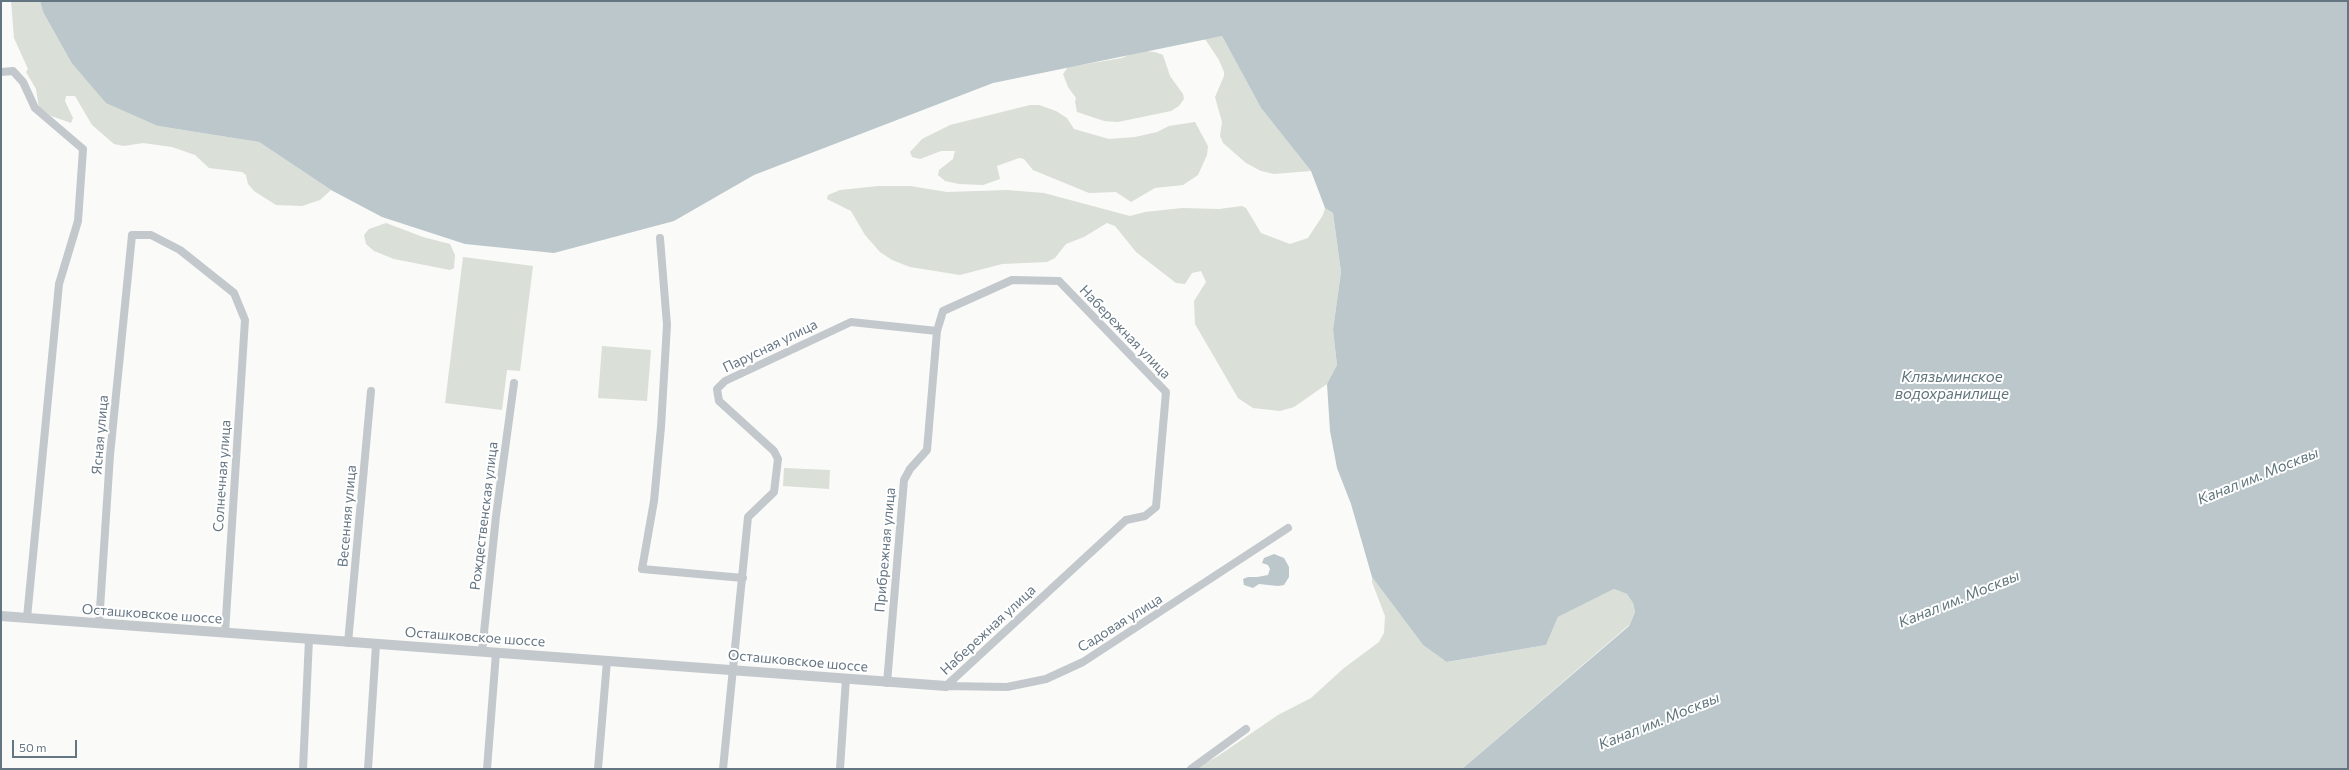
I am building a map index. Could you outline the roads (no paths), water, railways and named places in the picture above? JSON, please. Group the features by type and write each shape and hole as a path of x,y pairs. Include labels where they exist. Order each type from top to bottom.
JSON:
{"street":[{"path":"1,72 13,71 23,82 35,108 83,149 78,221 59,284 27,618"},
{"name":"Солнечная улица","path":"131,248 132,235 151,235 180,250 234,293 245,320 225,634"},
{"path":"660,238 667,325 662,411 654,501 642,569 743,578"},
{"name":"Ясная улица","path":"99,624 110,455 131,248"},
{"name":"Набережная улица","path":"937,331 944,311 1012,280 1059,281 1166,392 1156,507 1145,516 1126,520 946,686"},
{"name":"Парусная улица","path":"723,769 748,517 774,492 778,459 774,451 719,401 717,389 725,381 851,322 937,331"},
{"name":"Прибрежная улица","path":"887,683 904,480 910,469 927,450 937,331"},
{"name":"Рождественская улица","path":"482,652 496,516 514,383"},
{"name":"Весенняя улица","path":"348,643 371,391"},
{"name":"Садовая улица","path":"946,686 1007,687 1046,679 1083,662 1288,528"},
{"name":"Осташковское шоссе","path":"1,616 225,634 846,678 887,683 946,686"},
{"path":"303,769 309,639"},
{"path":"368,769 376,645"},
{"path":"487,769 496,653"},
{"path":"598,769 607,661"},
{"path":"840,769 846,678"},
{"path":"1191,769 1246,729"}],"water":[{"name":"Клязьминское водохранилище","path":"40,1 2348,1 2348,769 1462,769 1629,626 1635,612 1633,603 1627,594 1614,589 1558,617 1546,645 1447,662 1423,645 1372,577 1351,504 1337,468 1330,431 1327,384 1337,365 1333,330 1341,272 1333,213 1325,208 1311,171 1261,108 1222,36 993,83 754,175 674,221 554,253 465,244 382,217 331,190 259,142 158,126 106,103 71,62 43,12"},
{"path":"1274,554 1284,558 1289,567 1289,577 1284,585 1278,586 1259,584 1253,588 1244,585 1243,579 1268,575 1270,569 1268,565 1262,563 1264,558"}],"water label":[{"name":"Канал им. Москвы","path":"2258,476"},
{"name":"Канал им. Москвы","path":"1959,599"},
{"name":"Канал им. Москвы","path":"1659,721"}]}
